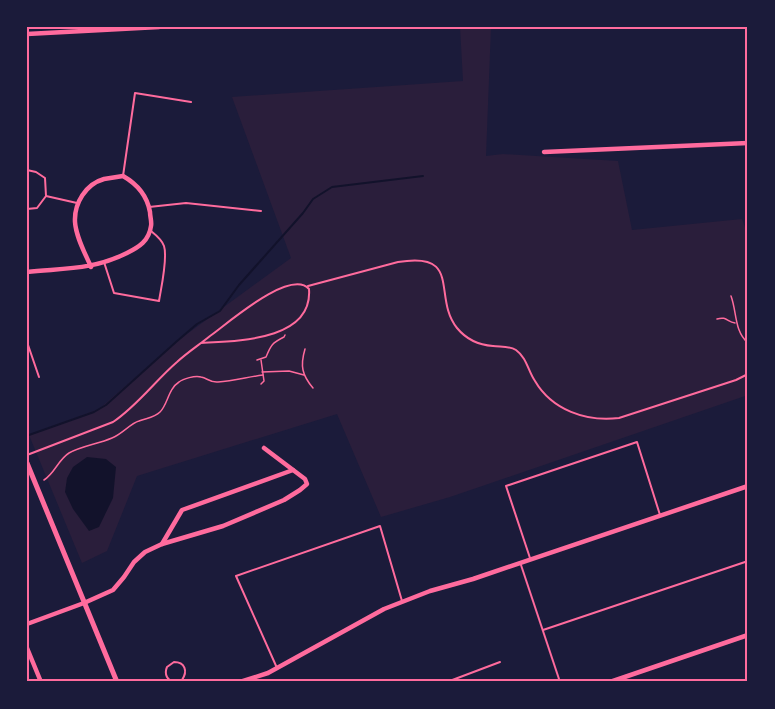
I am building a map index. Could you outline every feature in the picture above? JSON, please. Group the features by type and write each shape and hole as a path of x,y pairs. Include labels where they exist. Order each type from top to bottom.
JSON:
{"street":[{"path":"27,34 159,27"},
{"path":"544,152 748,143"},
{"path":"27,272 91,267 116,259 141,245 148,237 152,225 148,207 145,196 139,188 123,176 93,183 77,203 75,222 78,236 91,267"},
{"path":"27,624 112,590 145,552 162,544 223,526 284,500 307,483 305,479 264,448"},
{"path":"27,463 117,682"},
{"path":"162,544 182,510 292,470"},
{"path":"240,682 268,673 384,609 430,591 748,486"},
{"path":"610,682 748,635"},
{"path":"27,648 41,682"}],"lane":[{"path":"123,176 135,93 191,102"},
{"path":"27,171 36,172 45,178 46,196 37,208 27,208"},
{"path":"46,196 77,203"},
{"path":"148,207 186,203 261,211"},
{"path":"104,262 114,293 159,301 165,265 164,246 150,231"},
{"path":"27,455 113,422 180,360 269,293 296,284 308,286 412,260 434,265 443,278 447,311 458,329 478,343 515,350 528,364 535,381 549,398 574,415 619,418 736,380 748,374"},
{"path":"201,344 251,340 290,326 307,306 310,292 308,286"},
{"path":"27,289 27,295"},
{"path":"27,342 39,377"},
{"path":"530,558 506,486 637,442 660,514"},
{"path":"277,668 237,576 380,526 402,602"},
{"path":"543,630 748,561"},
{"path":"519,562 560,682"},
{"path":"174,662 181,663 185,669 185,676 177,682 169,680 166,674 167,667 174,662"},
{"path":"447,682 500,662"}],"path":[{"path":"731,296 736,323 748,344 748,357"},
{"path":"717,319 726,318 736,323"},
{"path":"257,360 266,357 270,346 284,338 286,334"},
{"path":"305,350 304,375 313,388"},
{"path":"261,360 264,381 261,384"},
{"path":"45,480 68,454 113,438 136,421 159,414 166,404 170,391 178,382 201,376 214,382 289,371 304,375"}],"shaded area":[{"path":"460,27 491,27 486,156 503,154 618,161 632,230 742,219 748,236 748,395 450,497 381,517 337,414 137,476 107,551 82,563 29,435 99,409 176,342 291,258 232,97 463,81"},
{"path":"87,457 106,459 116,467 113,498 99,527 89,531 73,509 65,492 67,478 73,467"}],"waterway":[{"path":"29,435 94,412 106,405 197,324 220,311 239,285 313,199 332,187 423,176"}]}
